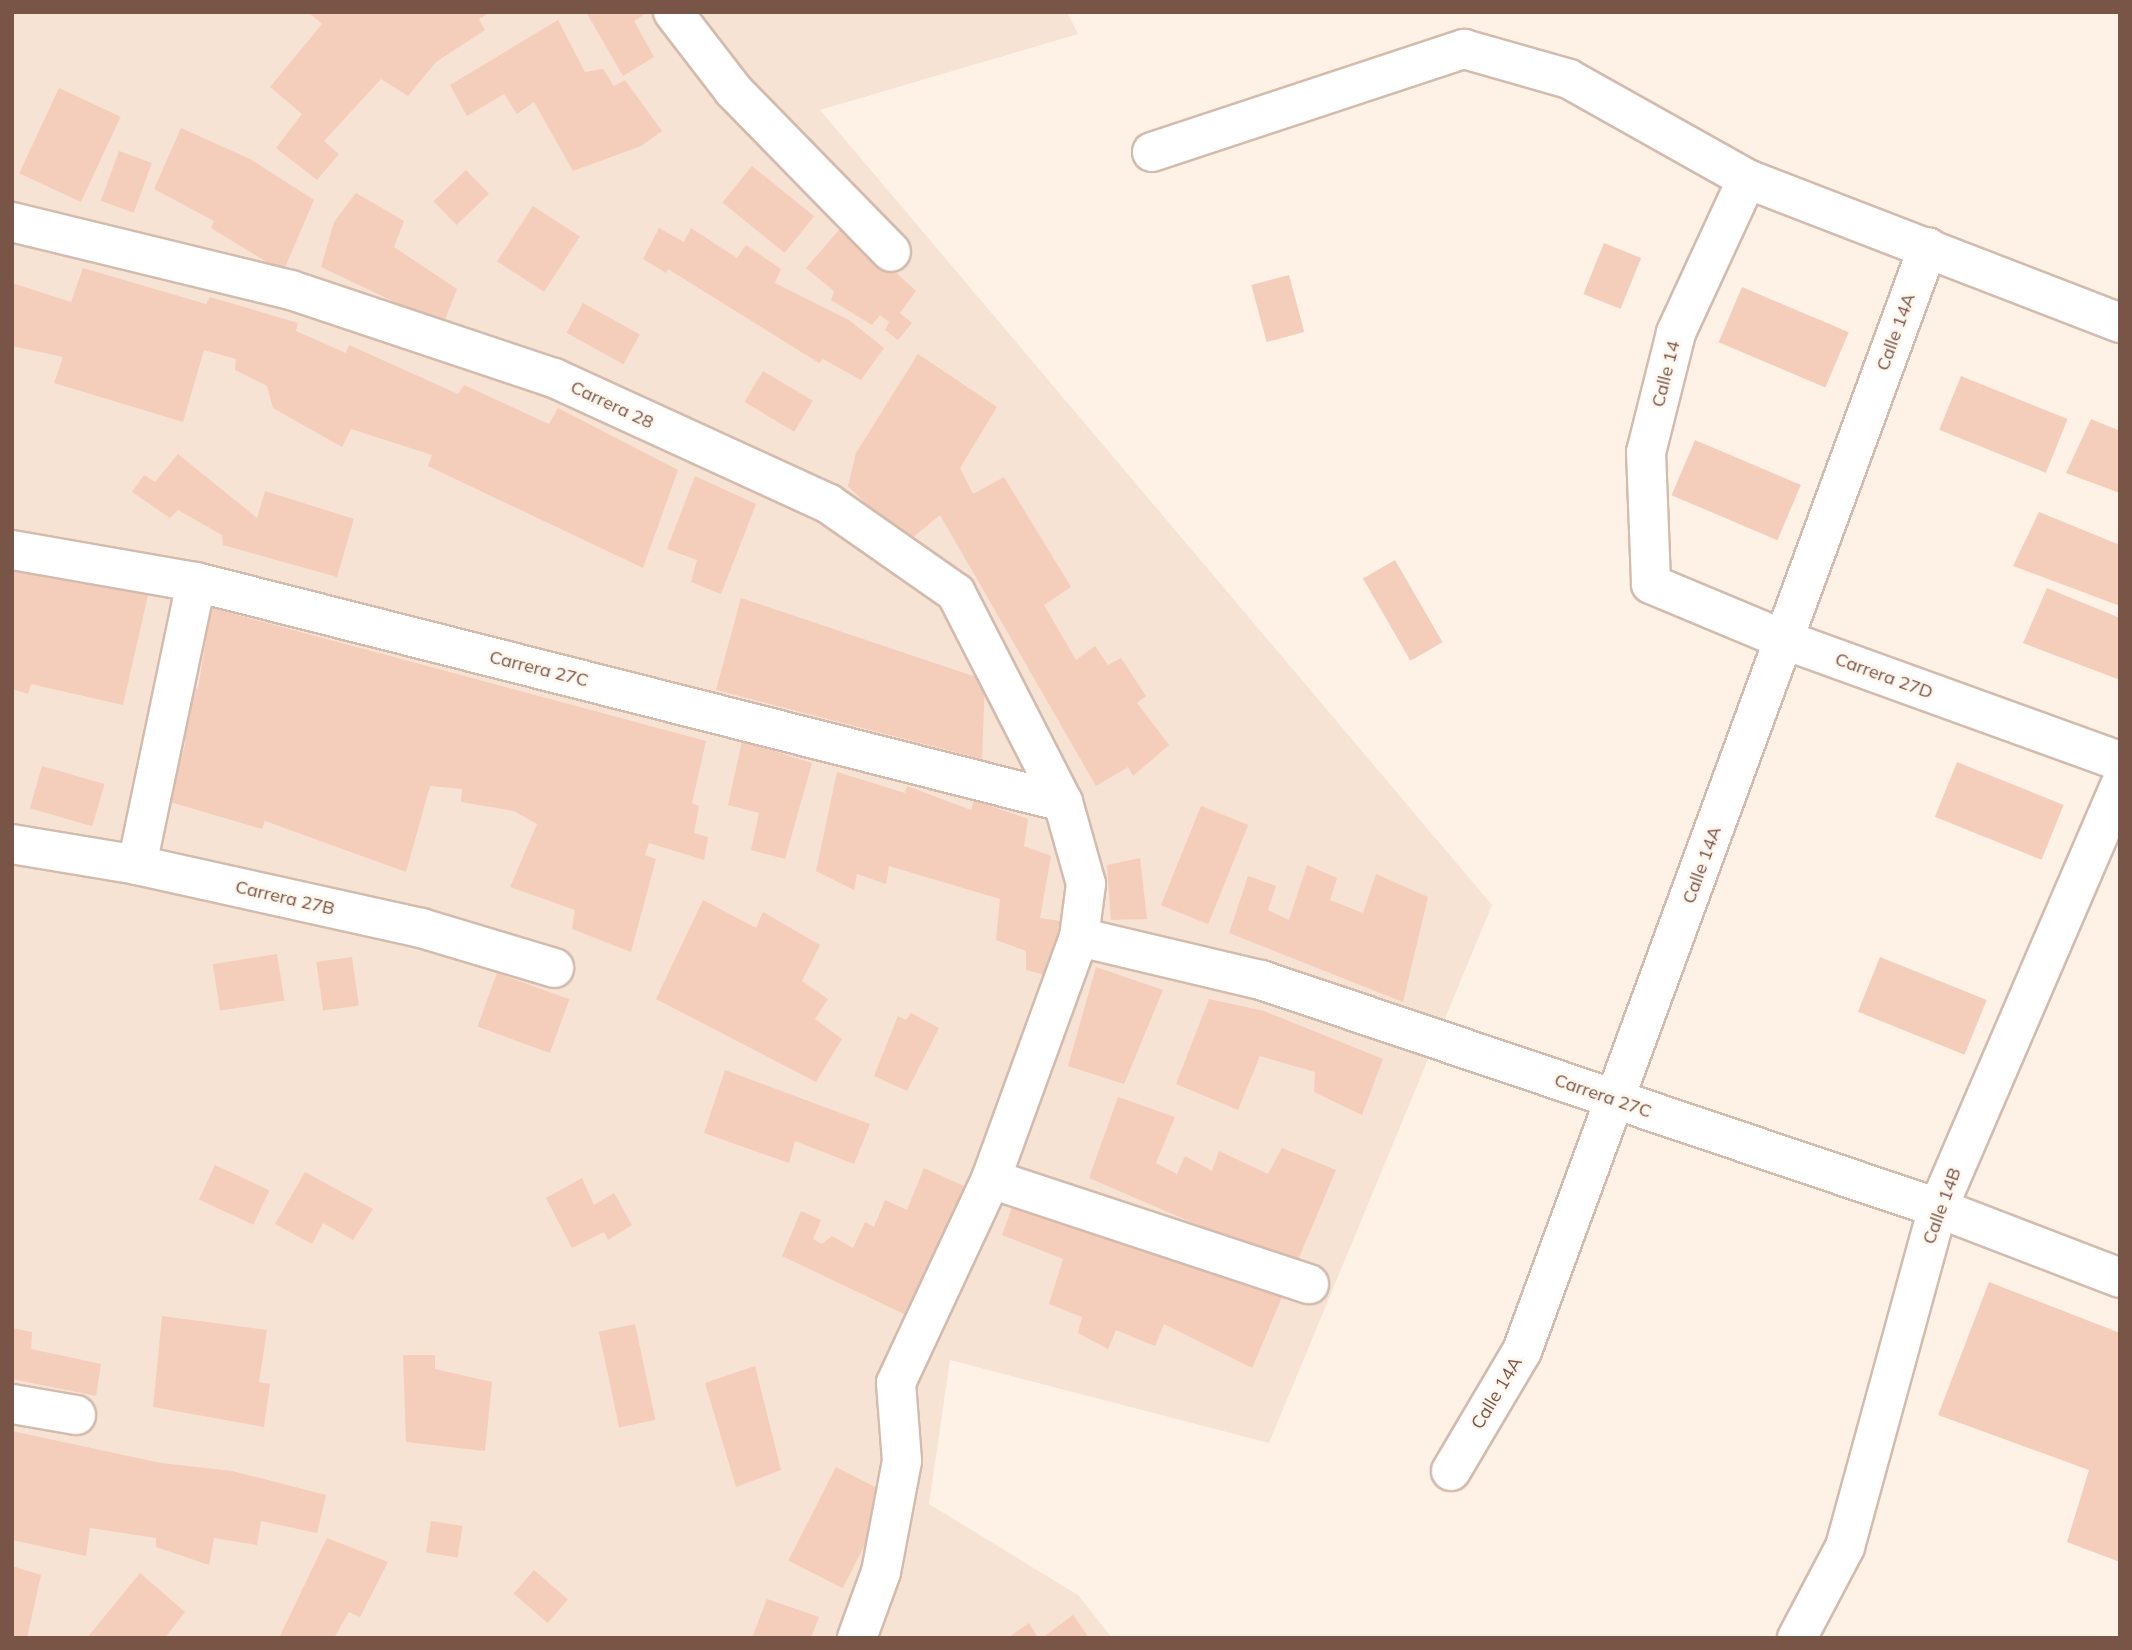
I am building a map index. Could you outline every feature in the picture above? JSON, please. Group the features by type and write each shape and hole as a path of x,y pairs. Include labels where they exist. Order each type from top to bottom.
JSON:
{"street":[{"path":"673,12 733,89 891,252"},
{"path":"1153,152 1464,49 1569,79 1746,178 2120,323"},
{"name":"Calle 14","path":"1651,584 1646,453 1676,333 1746,178"},
{"name":"Carrera 28","path":"12,222 292,290 541,373 829,504 956,593 1063,802 1086,884 1079,937 991,1179 896,1382 902,1461 881,1572 857,1638"},
{"name":"Calle 14A","path":"1451,1471 1522,1351 1928,247"},
{"name":"Carrera 27C","path":"12,550 196,582 1063,802"},
{"path":"138,865 196,582"},
{"name":"Carrera 27D","path":"1651,584 1785,640 2120,761"},
{"name":"Calle 14B","path":"1797,1638 1845,1547 1938,1208 2120,785"},
{"name":"Carrera 27B","path":"12,844 138,865 421,928 554,968"},
{"name":"Carrera 27C","path":"1079,937 1261,980 1938,1208 2120,1278"},
{"path":"991,1179 1309,1284"},
{"path":"12,1404 76,1415"}],"shaded area":[{"path":"12,12 1067,12 1078,34 820,110 1492,905 1269,1443 950,1360 929,1504 1078,1595 1112,1638 12,1638"}],"building":[{"path":"308,12 490,12 479,19 485,30 436,62 408,96 381,79 324,141 339,154 317,180 276,148 302,114 270,87 322,24"},
{"path":"586,12 648,12 634,21 654,57 623,76"},
{"path":"558,20 585,72 603,69 614,86 625,80 662,131 641,146 573,171 534,102 517,114 504,94 467,116 450,85"},
{"path":"59,88 121,117 81,202 19,173"},
{"path":"181,128 250,159 314,200 283,272 211,228 214,221 154,189"},
{"path":"119,151 152,163 134,213 101,201"},
{"path":"752,166 814,216 785,253 722,203"},
{"path":"466,170 489,194 457,225 434,201"},
{"path":"356,193 404,221 394,247 457,289 443,325 321,267 334,222"},
{"path":"533,206 580,236 544,292 497,261"},
{"path":"659,228 684,242 691,228 737,258 746,245 781,269 775,283 849,320 884,348 861,380 823,359 819,363 668,269 666,273 643,259"},
{"path":"839,230 850,240 855,235 916,291 900,313 912,323 898,340 885,330 889,322 880,315 872,325 831,300 834,291 806,268"},
{"path":"1604,243 1641,258 1620,309 1583,294"},
{"path":"83,268 206,304 210,297 298,323 296,331 346,353 349,345 458,394 464,385 549,424 558,408 678,470 643,568 428,466 432,455 351,429 342,447 273,408 267,386 235,370 236,359 204,350 183,422 54,383 63,357 12,346 12,283 71,302"},
{"path":"1289,275 1304,332 1267,342 1251,285"},
{"path":"1742,287 1849,332 1825,388 1719,342"},
{"path":"583,303 640,335 623,364 567,333"},
{"path":"918,354 997,407 960,468 973,494 1004,477 1071,587 1044,605 1076,660 1095,646 1108,665 1121,658 1146,696 1137,703 1169,745 1133,776 1128,767 1096,786 940,515 906,543 848,486 856,453"},
{"path":"763,371 813,401 794,432 744,402"},
{"path":"1961,376 2068,419 2046,473 1939,430"},
{"path":"2091,419 2120,431 2120,493 2066,473"},
{"path":"1695,440 1801,485 1777,540 1672,495"},
{"path":"178,454 257,518 265,491 354,519 337,577 223,545 222,535 178,510 170,518 132,492 144,475 155,482"},
{"path":"695,476 756,504 721,594 691,582 697,560 667,549"},
{"path":"2039,512 2120,545 2120,606 2013,566"},
{"path":"1395,560 1442,642 1410,661 1363,578"},
{"path":"12,567 148,595 123,705 31,684 28,694 12,689"},
{"path":"2047,588 2120,618 2120,680 2023,643"},
{"path":"741,598 985,680 982,759 716,690"},
{"path":"211,608 706,741 692,803 699,806 694,833 708,837 704,860 649,843 645,855 656,859 631,952 572,929 575,910 510,887 537,824 514,811 461,802 462,789 430,786 406,872 265,821 262,829 170,802 186,741 177,737 189,687 198,689"},
{"path":"742,741 812,763 785,859 751,850 759,813 728,805"},
{"path":"1957,762 2064,805 2042,860 1935,817"},
{"path":"42,766 104,784 92,826 30,808"},
{"path":"837,772 905,793 907,786 971,810 974,800 1028,819 1024,846 1051,856 1040,918 1060,921 1048,976 1026,970 1026,951 996,940 1000,899 889,866 886,884 857,874 854,890 816,871"},
{"path":"1201,806 1248,825 1208,924 1161,905"},
{"path":"1140,858 1147,919 1111,920 1107,865"},
{"path":"1307,865 1337,878 1330,900 1363,913 1376,874 1428,897 1403,1002 1229,933 1248,876 1276,886 1268,910 1289,920"},
{"path":"703,900 756,928 763,912 820,945 802,981 828,999 815,1019 842,1039 816,1082 656,999"},
{"path":"277,954 284,1000 220,1011 213,964"},
{"path":"352,957 359,1006 323,1011 316,962"},
{"path":"1880,957 1987,1000 1965,1055 1858,1012"},
{"path":"1096,967 1163,990 1124,1084 1068,1066"},
{"path":"497,973 569,999 550,1053 478,1027"},
{"path":"1209,999 1264,1011 1383,1059 1362,1115 1314,1092 1315,1072 1260,1056 1238,1110 1176,1084"},
{"path":"911,1013 939,1028 907,1091 874,1076 898,1016 906,1020"},
{"path":"725,1070 870,1124 854,1164 795,1141 789,1163 704,1133"},
{"path":"1118,1097 1175,1117 1156,1163 1177,1174 1185,1156 1212,1171 1219,1151 1268,1174 1282,1148 1336,1170 1295,1267 1089,1178"},
{"path":"215,1165 269,1190 253,1225 199,1199"},
{"path":"924,1168 966,1187 906,1315 782,1256 801,1211 821,1220 813,1239 822,1244 832,1236 853,1248 865,1222 874,1227 885,1200 907,1210"},
{"path":"305,1172 373,1209 353,1240 323,1223 312,1244 275,1224"},
{"path":"582,1178 594,1205 614,1193 632,1225 608,1240 604,1232 572,1248 546,1198"},
{"path":"1017,1193 1217,1275 1221,1269 1283,1295 1252,1368 1164,1324 1155,1346 1116,1330 1108,1349 1078,1333 1082,1317 1049,1304 1063,1259 1002,1235"},
{"path":"1989,1282 2120,1333 2120,1562 2067,1542 2089,1470 1938,1415"},
{"path":"162,1316 267,1330 259,1382 270,1384 264,1427 153,1407"},
{"path":"635,1324 655,1420 619,1428 599,1332"},
{"path":"12,1328 32,1332 31,1349 101,1364 96,1396 12,1379"},
{"path":"403,1355 435,1355 435,1369 492,1382 485,1451 406,1442"},
{"path":"755,1366 781,1470 736,1487 705,1383"},
{"path":"12,1431 161,1463 232,1471 326,1495 317,1533 261,1521 257,1545 214,1538 209,1565 156,1547 156,1538 90,1528 86,1556 12,1540"},
{"path":"836,1467 890,1495 843,1588 788,1561"},
{"path":"431,1521 463,1526 458,1558 426,1553"},
{"path":"327,1538 388,1562 360,1617 349,1612 334,1638 279,1638"},
{"path":"12,1566 41,1575 27,1638 12,1638"},
{"path":"534,1570 568,1600 548,1623 514,1593"},
{"path":"140,1573 185,1612 165,1638 87,1638"},
{"path":"767,1599 819,1617 811,1638 752,1638"},
{"path":"1073,1615 1089,1638 1042,1638"},
{"path":"1029,1623 1038,1638 1008,1638"}]}
